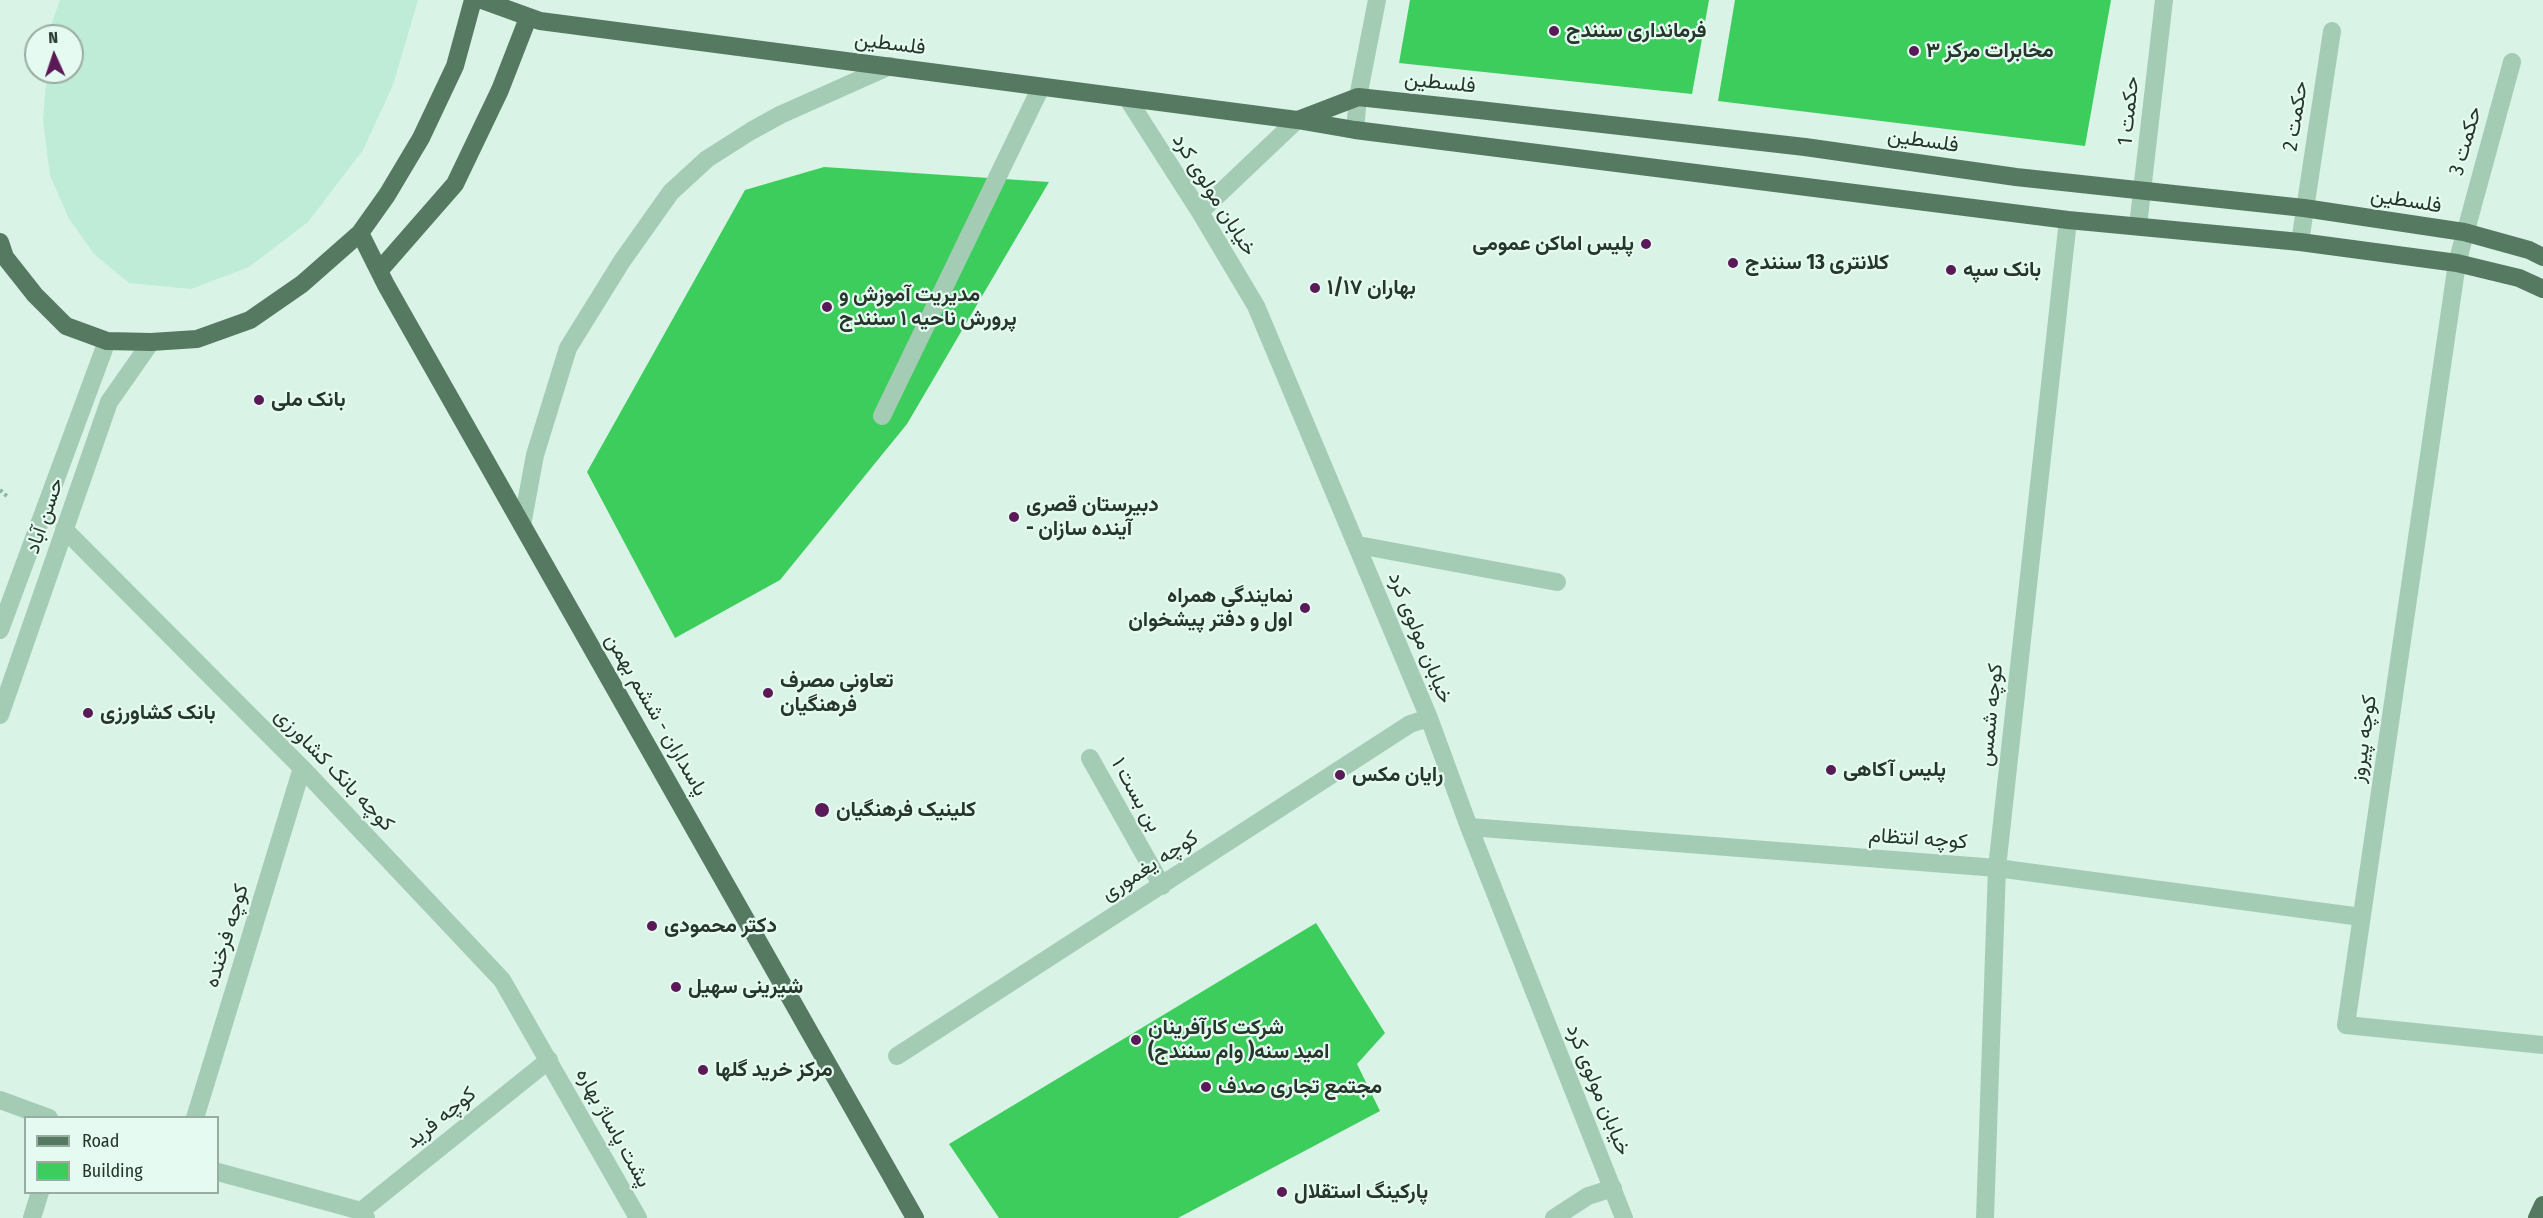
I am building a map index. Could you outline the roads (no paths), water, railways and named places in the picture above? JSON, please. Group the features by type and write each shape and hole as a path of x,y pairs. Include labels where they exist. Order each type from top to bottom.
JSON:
{"main road":[{"path":"0,242 5,256 35,295 66,326 107,341 151,342 197,339 250,320 302,284 360,233 387,195 421,138 455,66 472,0"},
{"name":"فلسطین","path":"482,0 528,18 1297,120 1355,130 2068,220 2300,242 2457,263 2519,278 2543,289"},
{"path":"379,271 455,184 500,90 528,18"},
{"name":"فلسطین","path":"1297,120 1358,97 1805,147 2016,177 2304,208 2464,232 2529,250 2543,257"},
{"name":"پاسداران - ششم بهمن","path":"360,233 379,271 522,525 915,1218"},
{"path":"2536,1218 2543,1205"}],"street":[{"path":"1355,130 1358,97 1377,0"},
{"name":"حکمت 1","path":"2138,226 2164,0"},
{"name":"حکمت 2","path":"2300,242 2332,31"},
{"name":"حکمت 3","path":"2457,263 2512,62"},
{"path":"522,525 535,455 568,348 622,261 670,192 707,159 751,130 890,66"},
{"path":"882,416 1041,87"},
{"name":"خیابان مولوی کرد","path":"1127,98 1200,212 1256,306 1429,718 1468,827 1624,1218"},
{"path":"1200,212 1297,120"},
{"name":"کوچه شمس","path":"1985,1218 1997,867 2068,220"},
{"name":"کوچه پیروز","path":"2457,263 2346,1025 2543,1045"},
{"name":"حسن آباد","path":"0,630 107,341"},
{"name":"حسن آباد","path":"0,714 109,402 151,342"},
{"name":"کوچه بانک کشاورزی","path":"64,529 302,768 502,980 549,1060"},
{"path":"1358,545 1557,582"},
{"name":"کوچه یغموری","path":"897,1056 1410,724 1429,718"},
{"name":"بن بست ۱","path":"1090,758 1162,886"},
{"name":"کوچه فرخنده","path":"196,1116 302,768"},
{"name":"کوچه انتظام","path":"1468,827 1997,867 2361,917"},
{"name":"کوچه فرید","path":"364,1215 549,1060"},
{"name":"پشت پاساژ بهاره","path":"549,1060 638,1218"},
{"path":"0,1100 44,1116"},
{"path":"219,1172 364,1215"},
{"path":"1554,1218 1587,1196 1613,1188"},
{"path":"32,1218 39,1194"}],"place":[{"name":"فرمانداری سنندج","path":"1554,31"},
{"name":"مخابرات مرکز ۳","path":"1914,51"},
{"name":"پلیس اماکن عمومی","path":"1646,244"},
{"name":"کلانتری 13 سنندج","path":"1733,263"},
{"name":"بانک سپه","path":"1951,270"},
{"name":"بهاران ۱/۱۷","path":"1315,288"},
{"name":"مدیریت آموزش و پرورش ناحیه ۱ سنندج","path":"827,307"},
{"name":"بانک ملی","path":"259,400"},
{"name":"دبیرستان قصری - آینده سازان","path":"1014,517"},
{"name":"نمایندگی همراه اول و دفتر پیشخوان","path":"1305,608"},
{"name":"تعاونی مصرف فرهنگیان","path":"768,693"},
{"name":"بانک کشاورزی","path":"88,713"},
{"name":"پلیس آکاهی","path":"1831,770"},
{"name":"رایان مکس","path":"1340,775"},
{"name":"کلینیک فرهنگیان","path":"822,810"},
{"name":"دکتر محمودی","path":"652,926"},
{"name":"شیرینی سهیل","path":"676,987"},
{"name":"شرکت کارآفرینان امید سنه( وام سنندج)","path":"1136,1040"},
{"name":"مرکز خرید گلها","path":"703,1070"},
{"name":"مجتمع تجاری صدف","path":"1206,1087"},
{"name":"پارکینگ استقلال","path":"1282,1192"}]}
